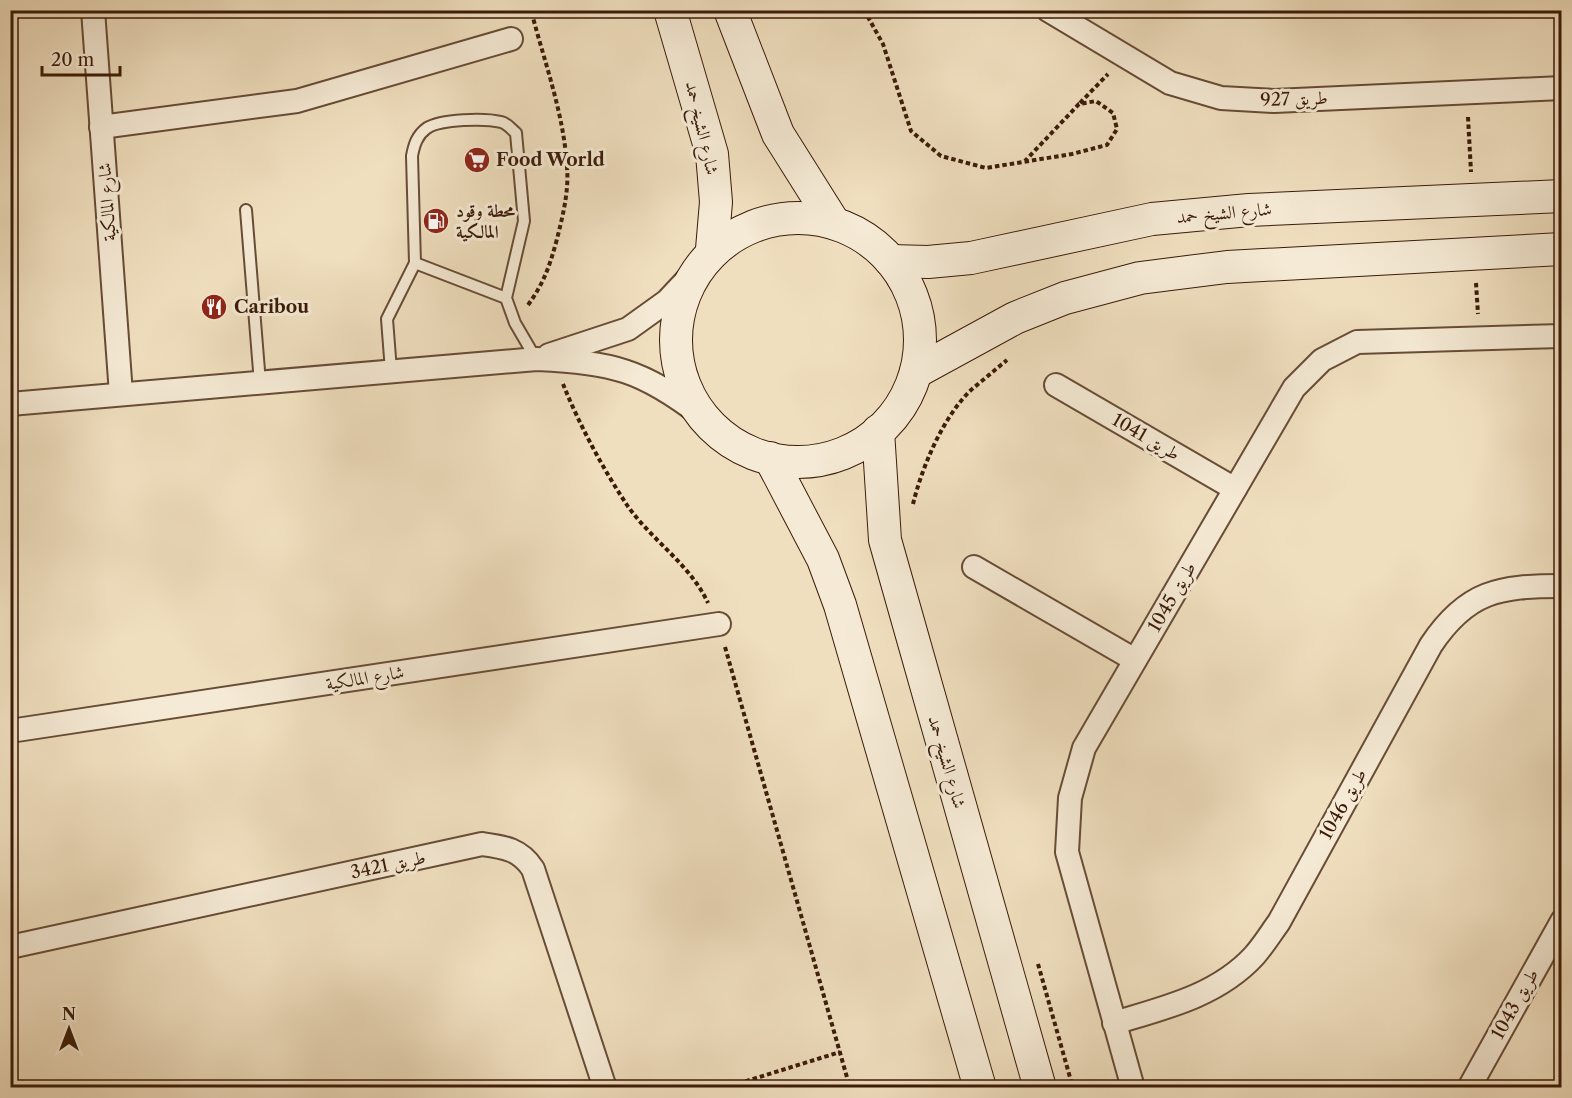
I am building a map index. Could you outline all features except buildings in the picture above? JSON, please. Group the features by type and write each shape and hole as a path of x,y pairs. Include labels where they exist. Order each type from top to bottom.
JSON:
{"main road":[{"name":"شارع الشيخ حمد","path":"670,10 712,154 716,202 705,259"},
{"path":"730,10 778,134 834,223"},
{"name":"شارع الشيخ حمد","path":"891,261 928,262 971,258 1152,219 1249,210 1562,196"},
{"path":"804,218 834,223 865,238 891,261 907,285 917,313 920,343 916,372 901,404 878,432 854,448 827,458 799,461 770,458 733,443 702,416 686,389 677,359 676,327 683,297 705,259 746,230 775,220 804,218"},
{"path":"916,372 1015,318 1065,298 1140,278 1227,267 1562,249"},
{"name":"شارع الشيخ حمد","path":"878,432 885,540 1040,1088"},
{"path":"770,458 824,559 840,605 980,1088"}],"street":[{"name":"شارع المالكية","path":"93,10 121,394"},
{"name":"طريق 927","path":"1048,10 1170,83 1195,92 1238,100 1562,88"},
{"path":"101,127 297,101 511,39"},
{"path":"537,359 628,329 667,302 705,259"},
{"name":"طريق 1045","path":"1133,1088 1067,852 1070,798 1084,748 1294,388 1322,360 1357,342 1562,336"},
{"path":"10,404 537,359 584,361 629,370 668,390 702,416"},
{"name":"طريق 1041","path":"1056,385 1235,489"},
{"path":"974,567 1135,660"},
{"name":"طريق 1046","path":"1114,1023 1184,1002 1222,983 1254,956 1279,922 1431,645 1448,619 1473,600 1502,590 1562,586"},
{"name":"شارع المالكية","path":"10,731 719,624"},
{"name":"طريق 3421","path":"10,947 482,844 510,848 525,857 533,869 605,1088"},
{"name":"طريق 1043","path":"1468,1088 1562,921"}],"lane":[{"path":"391,371 387,319 415,263 412,156 416,140 426,128 440,123 486,120 504,122 516,133 524,199 521,241 506,298 515,323 537,359"},
{"path":"246,210 260,382"},
{"path":"415,263 506,298"}],"path":[{"path":"515,323 544,284 565,206 567,167 560,121 531,10"},
{"path":"864,10 883,44 911,131 941,156 986,168 1107,145 1117,129 1113,113 1096,101 1080,104"},
{"path":"1025,161 1110,72 1120,53"},
{"path":"1466,92 1472,200"},
{"path":"1475,252 1479,339"},
{"path":"537,359 562,380 573,408 628,506 700,586 719,624 850,1088"},
{"path":"913,506 920,476 941,432 969,392 1007,360"},
{"path":"1035,954 1073,1088"},
{"path":"724,1088 840,1052"}],"place":[{"name":"Food World","path":"477,160"},
{"name":"محطة وقود المالكية","path":"436,221"},
{"name":"Caribou","path":"214,307"}]}
